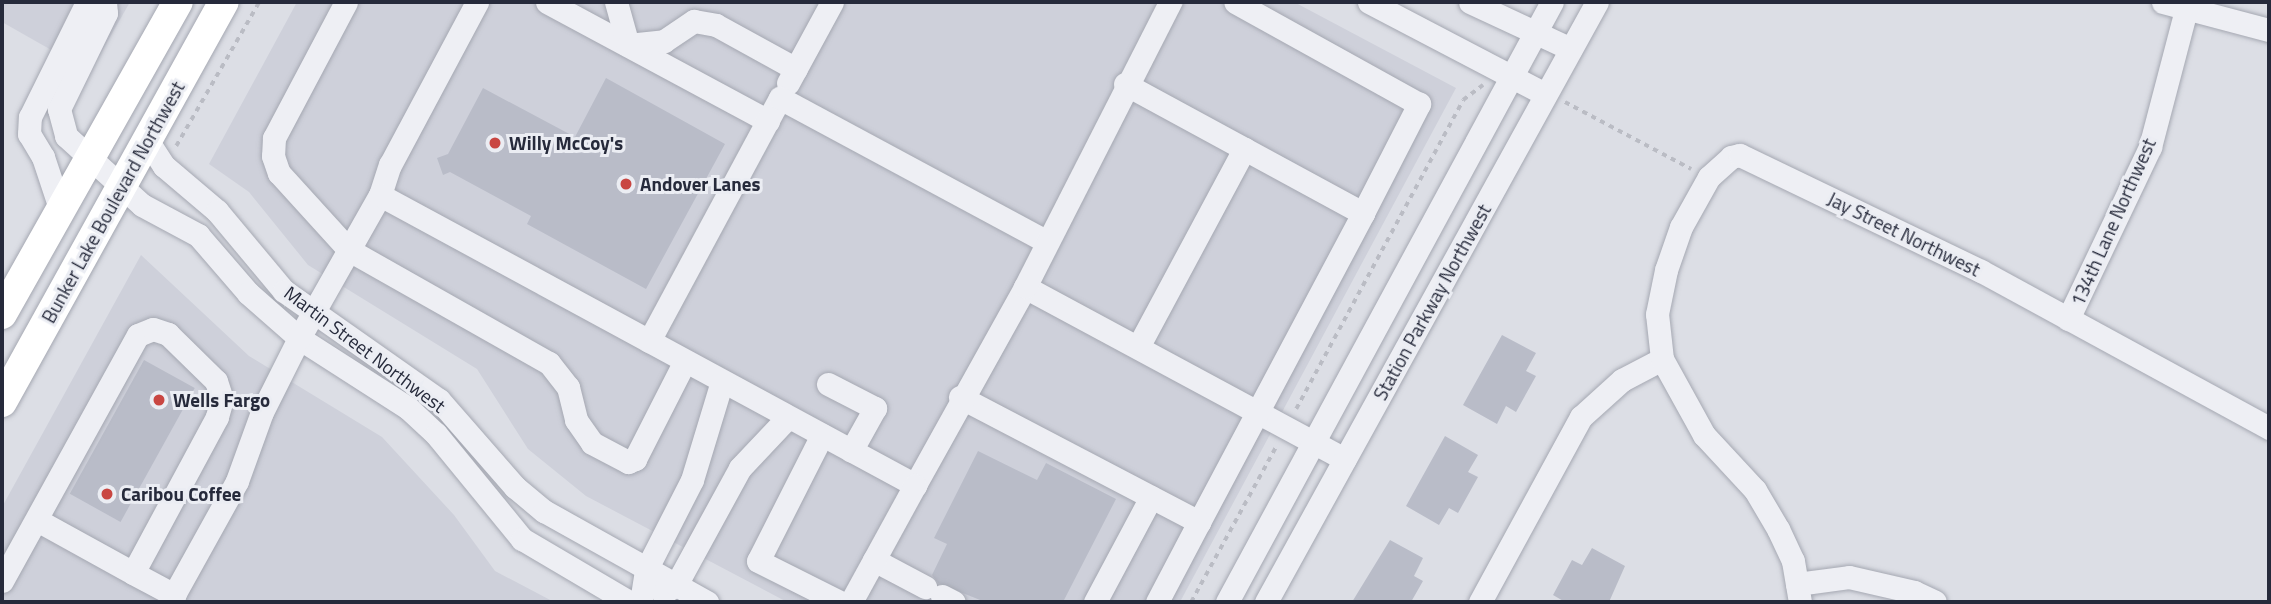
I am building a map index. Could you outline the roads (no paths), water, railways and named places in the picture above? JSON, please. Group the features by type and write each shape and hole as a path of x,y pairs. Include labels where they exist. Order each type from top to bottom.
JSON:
{"main road":[{"path":"2,314 178,2"},
{"name":"Bunker Lake Boulevard Northwest","path":"2,402 123,185 160,146 224,2"}],"street":[{"path":"60,208 43,156 29,134 30,117 88,2"},
{"name":"Martin Street Northwest","path":"104,2 106,13 59,109 66,136 142,205 198,235 248,293 299,338 408,408 436,434 522,539 629,602"},
{"path":"346,2 274,138 273,156 279,173 349,250 549,363 568,387 576,420 592,443 628,462 635,459 685,361"},
{"path":"42,511 172,599 237,481 262,412 299,338 380,195 390,164 477,2"},
{"path":"547,2 768,121"},
{"path":"616,2 628,45"},
{"path":"649,341 832,2"},
{"path":"851,602 960,397 1025,287 1125,84 1170,2"},
{"path":"1157,602 1419,104 1235,2"},
{"path":"1369,2 1552,97"},
{"path":"1470,2 1571,49"},
{"name":"Station Parkway Northwest","path":"1227,602 1552,2"},
{"name":"Station Parkway Northwest","path":"1266,602 1552,97 1571,49 1597,2"},
{"path":"2163,2 2187,5 2269,30"},
{"name":"134th Lane Northwest","path":"2068,319 2150,147 2187,5"},
{"path":"628,45 664,41 694,21 716,25 796,69"},
{"path":"1125,84 1363,213"},
{"path":"780,98 1047,242"},
{"name":"Martin Street Northwest","path":"160,146 164,166 217,211 284,291 439,400 515,487 544,511 707,602"},
{"path":"1138,347 1244,149"},
{"name":"Jay Street Northwest","path":"1662,359 1657,314 1666,270 1681,227 1709,177 1740,155 2068,319 2269,428"},
{"path":"380,195 915,485"},
{"path":"1025,287 1345,459"},
{"path":"2,581 138,335 153,329 168,334 216,381 221,395 217,417 134,573"},
{"path":"1480,602 1581,417 1622,380 1662,359 1704,435 1761,499 1793,561 1798,593 1849,577 1914,592 1935,602"},
{"path":"641,602 646,570 692,480 722,381"},
{"path":"828,384 875,408 852,451"},
{"path":"960,397 1199,522"},
{"path":"649,602 676,585 740,468 788,417"},
{"path":"822,435 758,561 840,602"},
{"path":"1095,602 1151,497"},
{"path":"874,560 940,595"}],"place":[{"name":"Willy McCoy's","path":"495,143"},
{"name":"Andover Lanes","path":"626,184"},
{"name":"Wells Fargo","path":"159,400"},
{"name":"Caribou Coffee","path":"107,494"}]}
